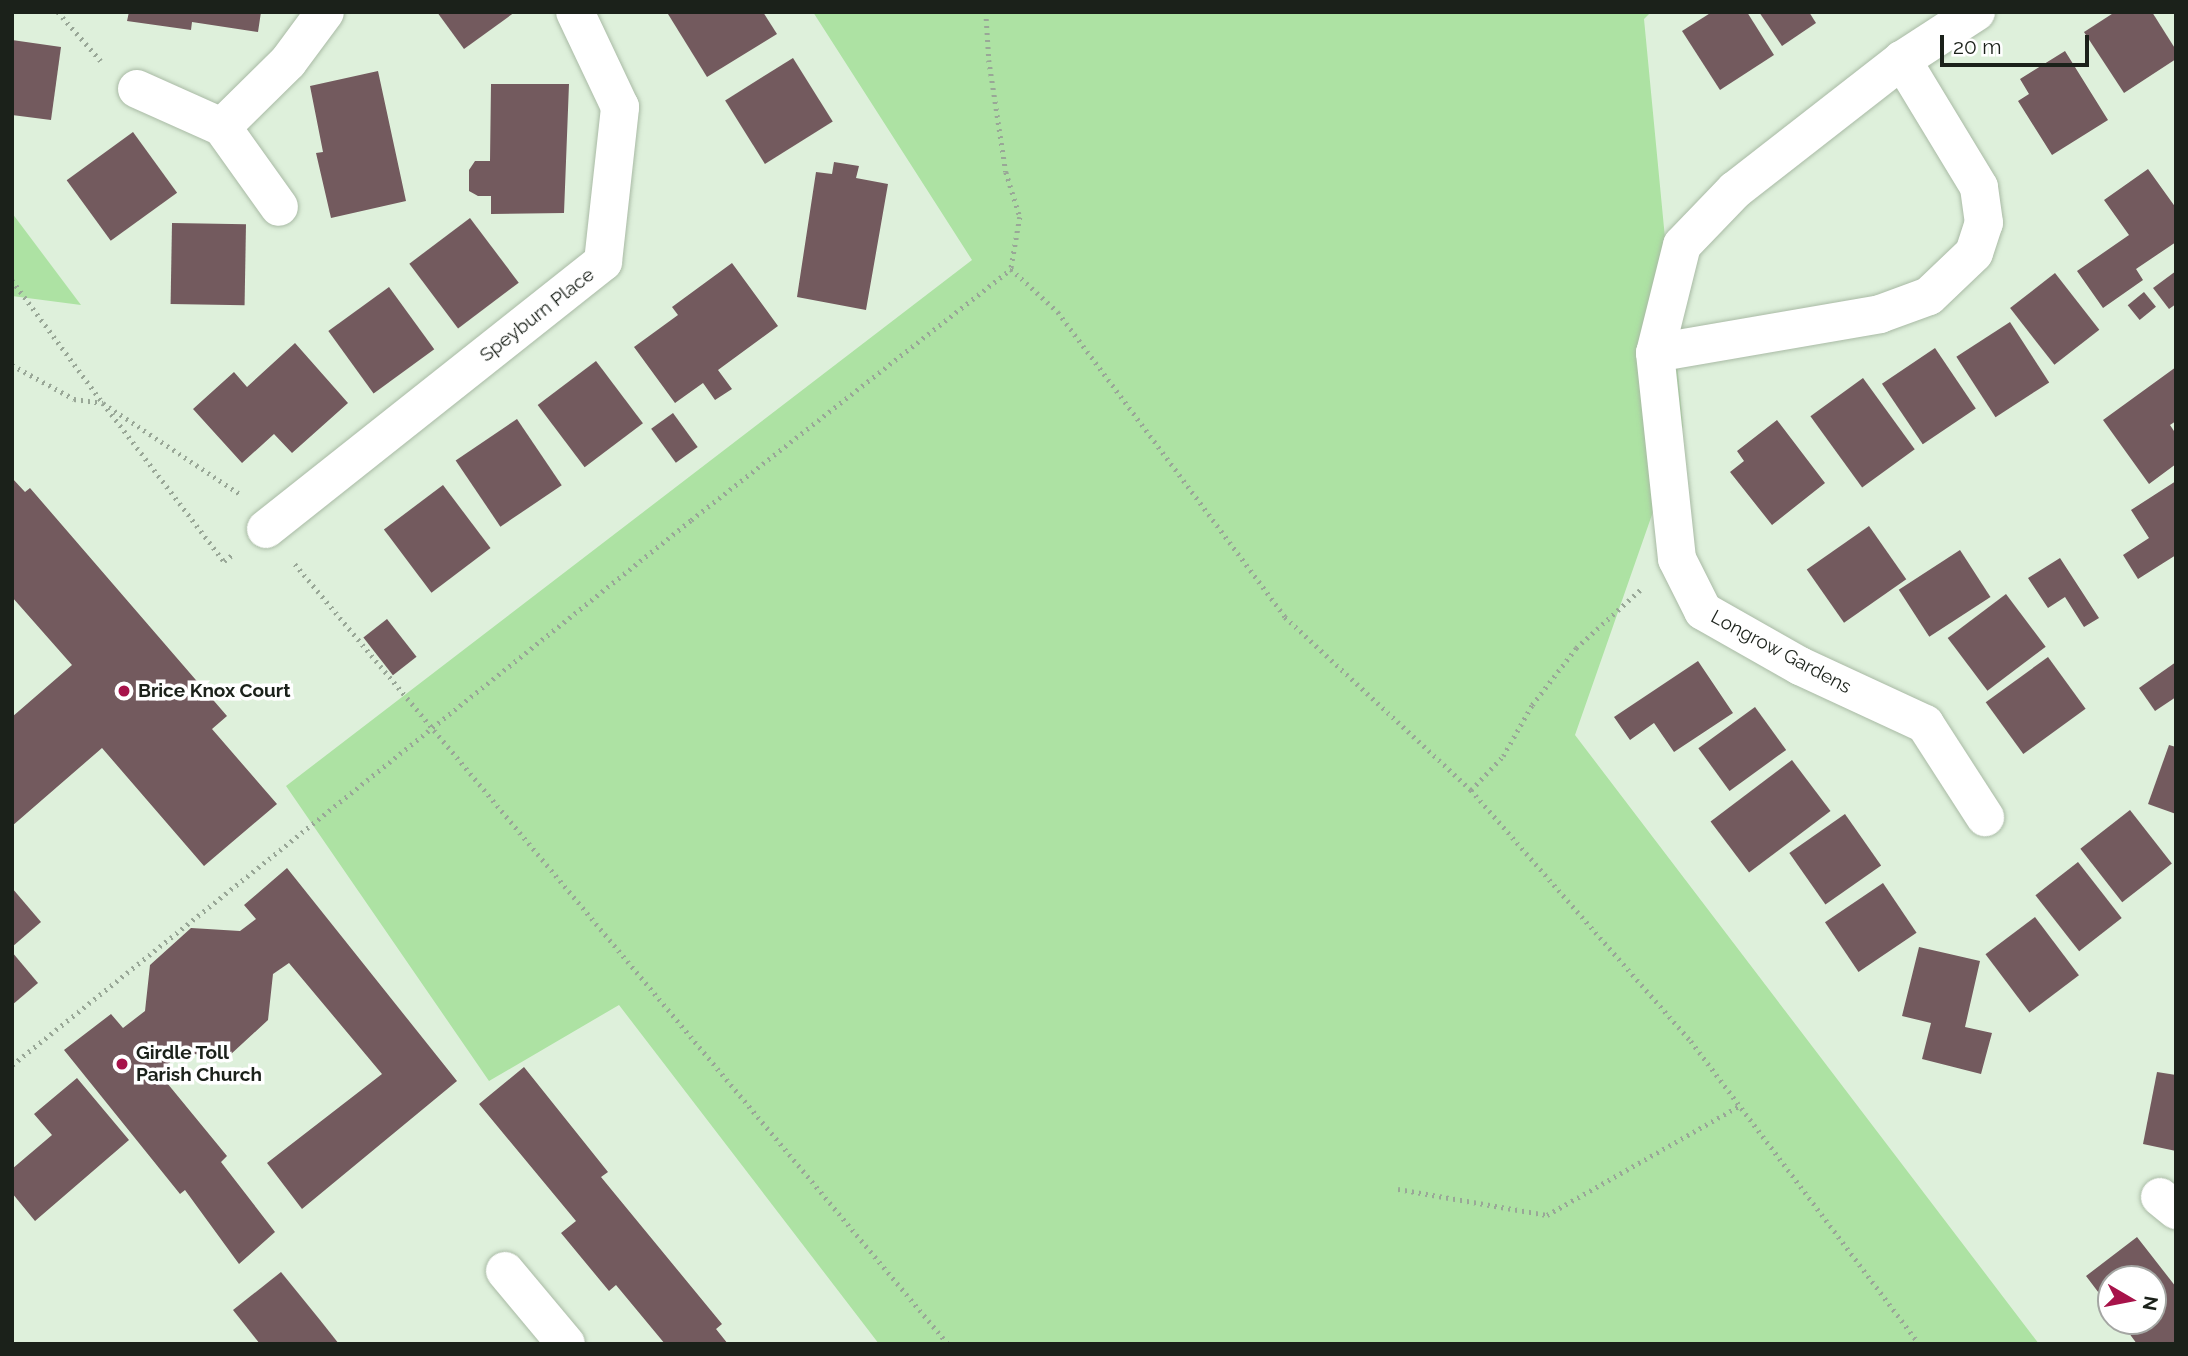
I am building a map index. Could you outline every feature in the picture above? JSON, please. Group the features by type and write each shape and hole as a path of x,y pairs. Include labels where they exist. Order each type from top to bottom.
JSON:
{"street":[{"path":"222,127 288,62 325,12"},
{"name":"Speyburn Place","path":"266,529 603,262 620,107 575,12"},
{"name":"Longrow Gardens","path":"1976,12 1902,61 1735,190 1682,245 1655,353 1676,559 1703,611 1800,666 1925,724 1985,817"},
{"path":"1655,353 1880,314 1929,296 1974,253 1984,223 1979,187 1902,61"},
{"path":"137,89 222,127 279,207"},
{"path":"505,1270 566,1344"}],"path":[{"path":"58,12 113,76 137,89"},
{"path":"12,1065 1011,269 1020,217 1006,172 989,60 986,12"},
{"path":"1011,269 1058,312 1285,617 1471,790 1691,1041 1919,1344"},
{"path":"12,280 224,561 266,529"},
{"path":"12,365 74,399 103,404 246,498 266,529 431,729 948,1344"},
{"path":"1471,790 1503,756 1532,705 1576,648 1676,559"},
{"path":"1398,1189 1547,1215 1739,1106"}],"green space":[{"path":"813,12 1651,12 1644,19 1683,426 1575,735 2039,1344 879,1344 619,1005 489,1081 286,786 972,260"},
{"path":"12,213 81,305 12,296"}],"building":[{"path":"129,12 261,12 258,32 192,22 191,30 127,21"},
{"path":"437,12 515,12 464,49"},
{"path":"763,12 777,34 707,77 668,14"},
{"path":"1712,12 1747,12 1774,55 1720,90 1682,31"},
{"path":"1759,12 1809,12 1816,23 1782,46"},
{"path":"2115,12 2152,12 2176,50 2176,59 2124,93 2084,32"},
{"path":"12,40 61,47 51,120 12,115"},
{"path":"2065,51 2108,120 2052,155 2018,101 2029,94 2020,79"},
{"path":"793,58 833,122 765,164 725,100"},
{"path":"378,71 406,201 331,218 316,153 323,152 310,86"},
{"path":"491,84 569,84 564,213 491,214 491,196 478,196 469,191 469,170 475,161 490,161"},
{"path":"133,132 177,193 111,241 67,180"},
{"path":"834,162 859,166 856,178 888,184 866,310 797,297 816,172 832,174"},
{"path":"2148,169 2176,208 2176,242 2136,269 2143,280 2103,308 2077,271 2129,235 2104,200"},
{"path":"470,218 519,283 458,328 409,264"},
{"path":"172,223 246,224 245,305 171,304"},
{"path":"732,263 778,326 718,370 732,389 715,400 703,383 675,403 634,347 678,315 672,307"},
{"path":"2176,271 2176,304 2169,309 2153,288"},
{"path":"2055,273 2099,330 2054,365 2010,308"},
{"path":"389,287 434,349 374,393 328,331"},
{"path":"2144,292 2156,307 2140,320 2128,305"},
{"path":"2010,322 2049,382 1996,417 1956,357"},
{"path":"295,343 348,403 292,453 274,434 242,463 193,409 234,372 247,387"},
{"path":"1935,348 1976,409 1923,444 1882,384"},
{"path":"596,361 643,423 585,467 538,405"},
{"path":"2176,367 2176,421 2170,425 2176,434 2176,464 2149,484 2103,420"},
{"path":"1863,378 1915,449 1862,487 1810,416"},
{"path":"673,413 698,447 676,463 651,429"},
{"path":"517,419 562,485 500,527 456,460"},
{"path":"1777,420 1825,483 1772,525 1730,472 1744,461 1737,451"},
{"name":"Brice Knox Court","path":"12,478 25,492 30,488 227,716 212,729 277,804 204,866 102,748 12,826 12,717 72,665 12,597"},
{"path":"2176,481 2176,555 2138,579 2123,555 2149,538 2131,510"},
{"path":"443,485 491,548 431,593 384,530"},
{"path":"1869,526 1906,579 1844,623 1807,570"},
{"path":"1960,550 1990,597 1929,637 1899,590"},
{"path":"2060,558 2099,618 2084,627 2065,597 2048,608 2028,578"},
{"path":"2006,594 2046,647 1987,691 1948,638"},
{"path":"387,619 417,657 393,675 363,637"},
{"path":"2048,657 2086,709 2023,754 1986,702"},
{"path":"1698,661 1733,713 1674,752 1654,723 1630,740 1614,717"},
{"path":"2176,662 2176,697 2155,711 2139,688"},
{"path":"1755,707 1786,750 1730,791 1698,748"},
{"path":"2169,745 2176,747 2176,814 2148,804"},
{"path":"1792,760 1831,811 1749,872 1711,821"},
{"path":"2130,810 2172,864 2122,902 2080,849"},
{"path":"1845,814 1881,866 1825,905 1789,853"},
{"path":"2078,862 2122,918 2079,951 2035,895"},
{"name":"Girdle Toll Parish Church","path":"287,868 457,1081 302,1209 267,1163 382,1074 289,963 273,974 268,1020 230,1055 180,1054 158,1072 227,1156 221,1162 275,1232 239,1264 185,1190 180,1194 64,1050 111,1014 123,1028 145,1011 150,965 191,928 240,931 256,919 244,905"},
{"path":"1883,883 1917,933 1859,972 1825,922"},
{"path":"12,888 41,922 12,947"},
{"path":"2035,917 2079,975 2029,1013 1985,954"},
{"path":"1919,947 1980,961 1965,1027 1992,1033 1981,1074 1922,1059 1931,1023 1902,1016"},
{"path":"12,952 38,983 12,1005"},
{"path":"524,1067 608,1172 601,1177 722,1324 716,1329 728,1344 665,1344 616,1285 609,1291 561,1233 576,1221 479,1104"},
{"path":"2157,1072 2176,1075 2176,1151 2143,1144"},
{"path":"77,1078 129,1140 35,1221 12,1193 12,1169 52,1135 34,1114"},
{"path":"2137,1237 2159,1265 2100,1265"},
{"path":"2097,1268 2097,1291 2086,1276"},
{"path":"281,1272 339,1344 260,1344 233,1310"},
{"path":"2167,1275 2176,1287 2176,1344 2137,1344 2130,1335 2167,1335"}],"place":[{"name":"Brice Knox Court","path":"124,691"},
{"name":"Girdle Toll Parish Church","path":"122,1064"}]}
